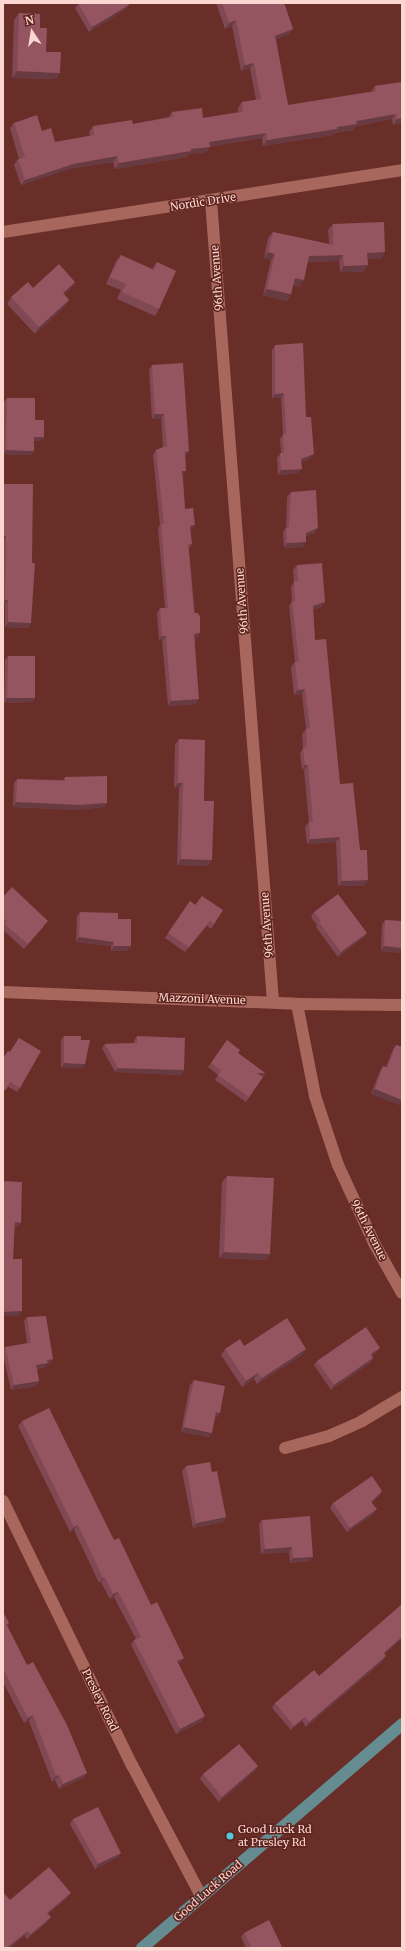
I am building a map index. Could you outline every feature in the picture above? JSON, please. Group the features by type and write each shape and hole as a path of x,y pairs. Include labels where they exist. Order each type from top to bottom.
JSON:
{"main road":[{"name":"Good Luck Road","path":"142,1948 402,1724"}],"street":[{"name":"Nordic Drive","path":"3,232 212,201 402,170"},
{"name":"96th Avenue","path":"212,201 273,1002"},
{"name":"Mazzoni Avenue","path":"3,992 297,1004 402,1005"},
{"name":"96th Avenue","path":"297,1004 315,1096 338,1165 374,1243 402,1293"},
{"path":"285,1448 329,1436 362,1421 402,1397"},
{"name":"Presley Road","path":"3,1501 132,1764 202,1896"}],"building":[{"path":"78,3 128,3 129,5 92,27"},
{"path":"222,3 284,3 293,29 275,36 288,105 376,91 375,86 402,82 402,118 397,119 396,114 356,121 357,124 337,127 337,129 267,140 266,133 209,142 210,147 191,149 191,151 119,163 117,156 73,164 25,180 18,159 25,157 14,123 37,115 42,131 51,128 55,142 94,135 93,126 132,120 133,124 173,117 172,112 202,108 203,118 243,112 242,102 261,99 254,63 245,65 236,20 229,23"},
{"path":"19,13 40,14 40,28 47,28 46,52 61,52 60,73 17,71"},
{"path":"384,222 385,252 367,253 368,265 344,266 343,255 309,256 304,280 295,278 291,294 267,289 275,254 268,252 273,232 333,245 333,224"},
{"path":"121,255 154,270 157,262 176,271 159,309 122,292 126,284 110,277"},
{"path":"59,264 75,282 63,293 69,300 39,327 11,297 28,282 33,288"},
{"path":"303,343 306,417 311,417 314,454 301,459 302,469 281,470 280,453 284,453 283,434 286,434 284,393 275,394 275,345"},
{"path":"183,363 189,451 185,452 186,471 182,471 185,509 193,508 195,525 190,526 192,544 188,544 194,613 198,613 200,617 200,633 194,634 199,699 171,701 166,636 162,636 160,608 168,608 161,524 164,524 156,450 167,446 164,414 155,414 152,365"},
{"path":"7,398 35,398 35,420 44,420 44,437 34,437 34,451 6,450"},
{"path":"4,484 33,484 32,563 35,563 31,623 8,622 8,600 5,600 6,536 3,536"},
{"path":"316,490 318,528 306,533 306,542 287,543 286,528 289,527 291,492"},
{"path":"322,563 325,602 313,606 315,640 326,639 340,784 353,783 360,850 367,850 368,880 342,881 340,837 310,839 309,822 313,822 308,765 305,765 303,748 307,747 306,729 310,728 305,689 298,690 295,662 299,662 292,601 295,601 294,582 298,581 297,565"},
{"path":"8,656 35,656 35,698 7,698"},
{"path":"179,739 205,740 204,801 214,801 212,860 181,859 183,783 178,783"},
{"path":"107,776 107,803 79,805 16,802 17,779 65,781 65,777"},
{"path":"12,887 48,921 28,944 4,924 7,921 3,918 3,897"},
{"path":"338,894 367,933 341,952 319,922 321,921 314,912"},
{"path":"202,896 223,910 214,924 210,921 189,947 168,933 190,901 195,905"},
{"path":"80,912 118,913 118,919 131,919 131,946 114,946 114,942 79,937"},
{"path":"385,920 402,921 402,948 384,946"},
{"path":"64,1036 81,1036 81,1040 90,1040 85,1064 64,1063"},
{"path":"137,1036 185,1038 184,1070 118,1068 105,1044 137,1043"},
{"path":"19,1038 41,1051 20,1088 10,1082 6,1090 3,1088 3,1059 8,1051 10,1052"},
{"path":"227,1040 240,1050 238,1053 265,1073 257,1073 263,1077 249,1097 218,1075 221,1070 211,1063"},
{"path":"396,1045 402,1047 402,1100 375,1089 383,1066 387,1068"},
{"path":"227,1176 274,1178 270,1254 224,1252"},
{"path":"3,1181 22,1182 21,1223 15,1222 13,1259 22,1259 22,1311 3,1312"},
{"path":"46,1316 53,1359 47,1360 48,1363 36,1365 39,1381 14,1385 5,1347 31,1343 27,1317"},
{"path":"287,1318 306,1349 262,1378 258,1373 246,1381 225,1349 240,1339 244,1346"},
{"path":"366,1327 380,1348 371,1354 373,1358 334,1385 317,1361"},
{"path":"194,1380 225,1386 220,1413 216,1412 212,1433 184,1427"},
{"path":"49,1408 114,1540 119,1538 151,1605 157,1602 184,1658 177,1661 205,1716 180,1729 134,1640 141,1637 123,1601 118,1592 113,1594 105,1577 103,1578 78,1525 74,1527 22,1421"},
{"path":"210,1462 212,1472 217,1471 226,1517 196,1523 186,1466"},
{"path":"372,1476 382,1491 371,1502 377,1509 350,1528 333,1503"},
{"path":"310,1516 313,1557 293,1558 292,1547 265,1549 262,1520"},
{"path":"402,1604 402,1637 384,1653 386,1656 309,1722 305,1717 294,1726 275,1703 314,1670 319,1676"},
{"path":"3,1612 9,1623 6,1624 27,1665 33,1662 67,1725 87,1773 63,1784 59,1775 56,1776 33,1715 28,1718 3,1669"},
{"path":"239,1744 258,1766 222,1797 203,1774"},
{"path":"98,1807 121,1853 98,1864 73,1819"},
{"path":"49,1867 71,1893 47,1913 51,1917 31,1934 28,1931 7,1948 3,1948 3,1892 10,1900"},
{"path":"269,1920 282,1947 252,1948 244,1933"}],"place":[{"name":"Good Luck Rd at Presley Rd","path":"230,1836"}]}
